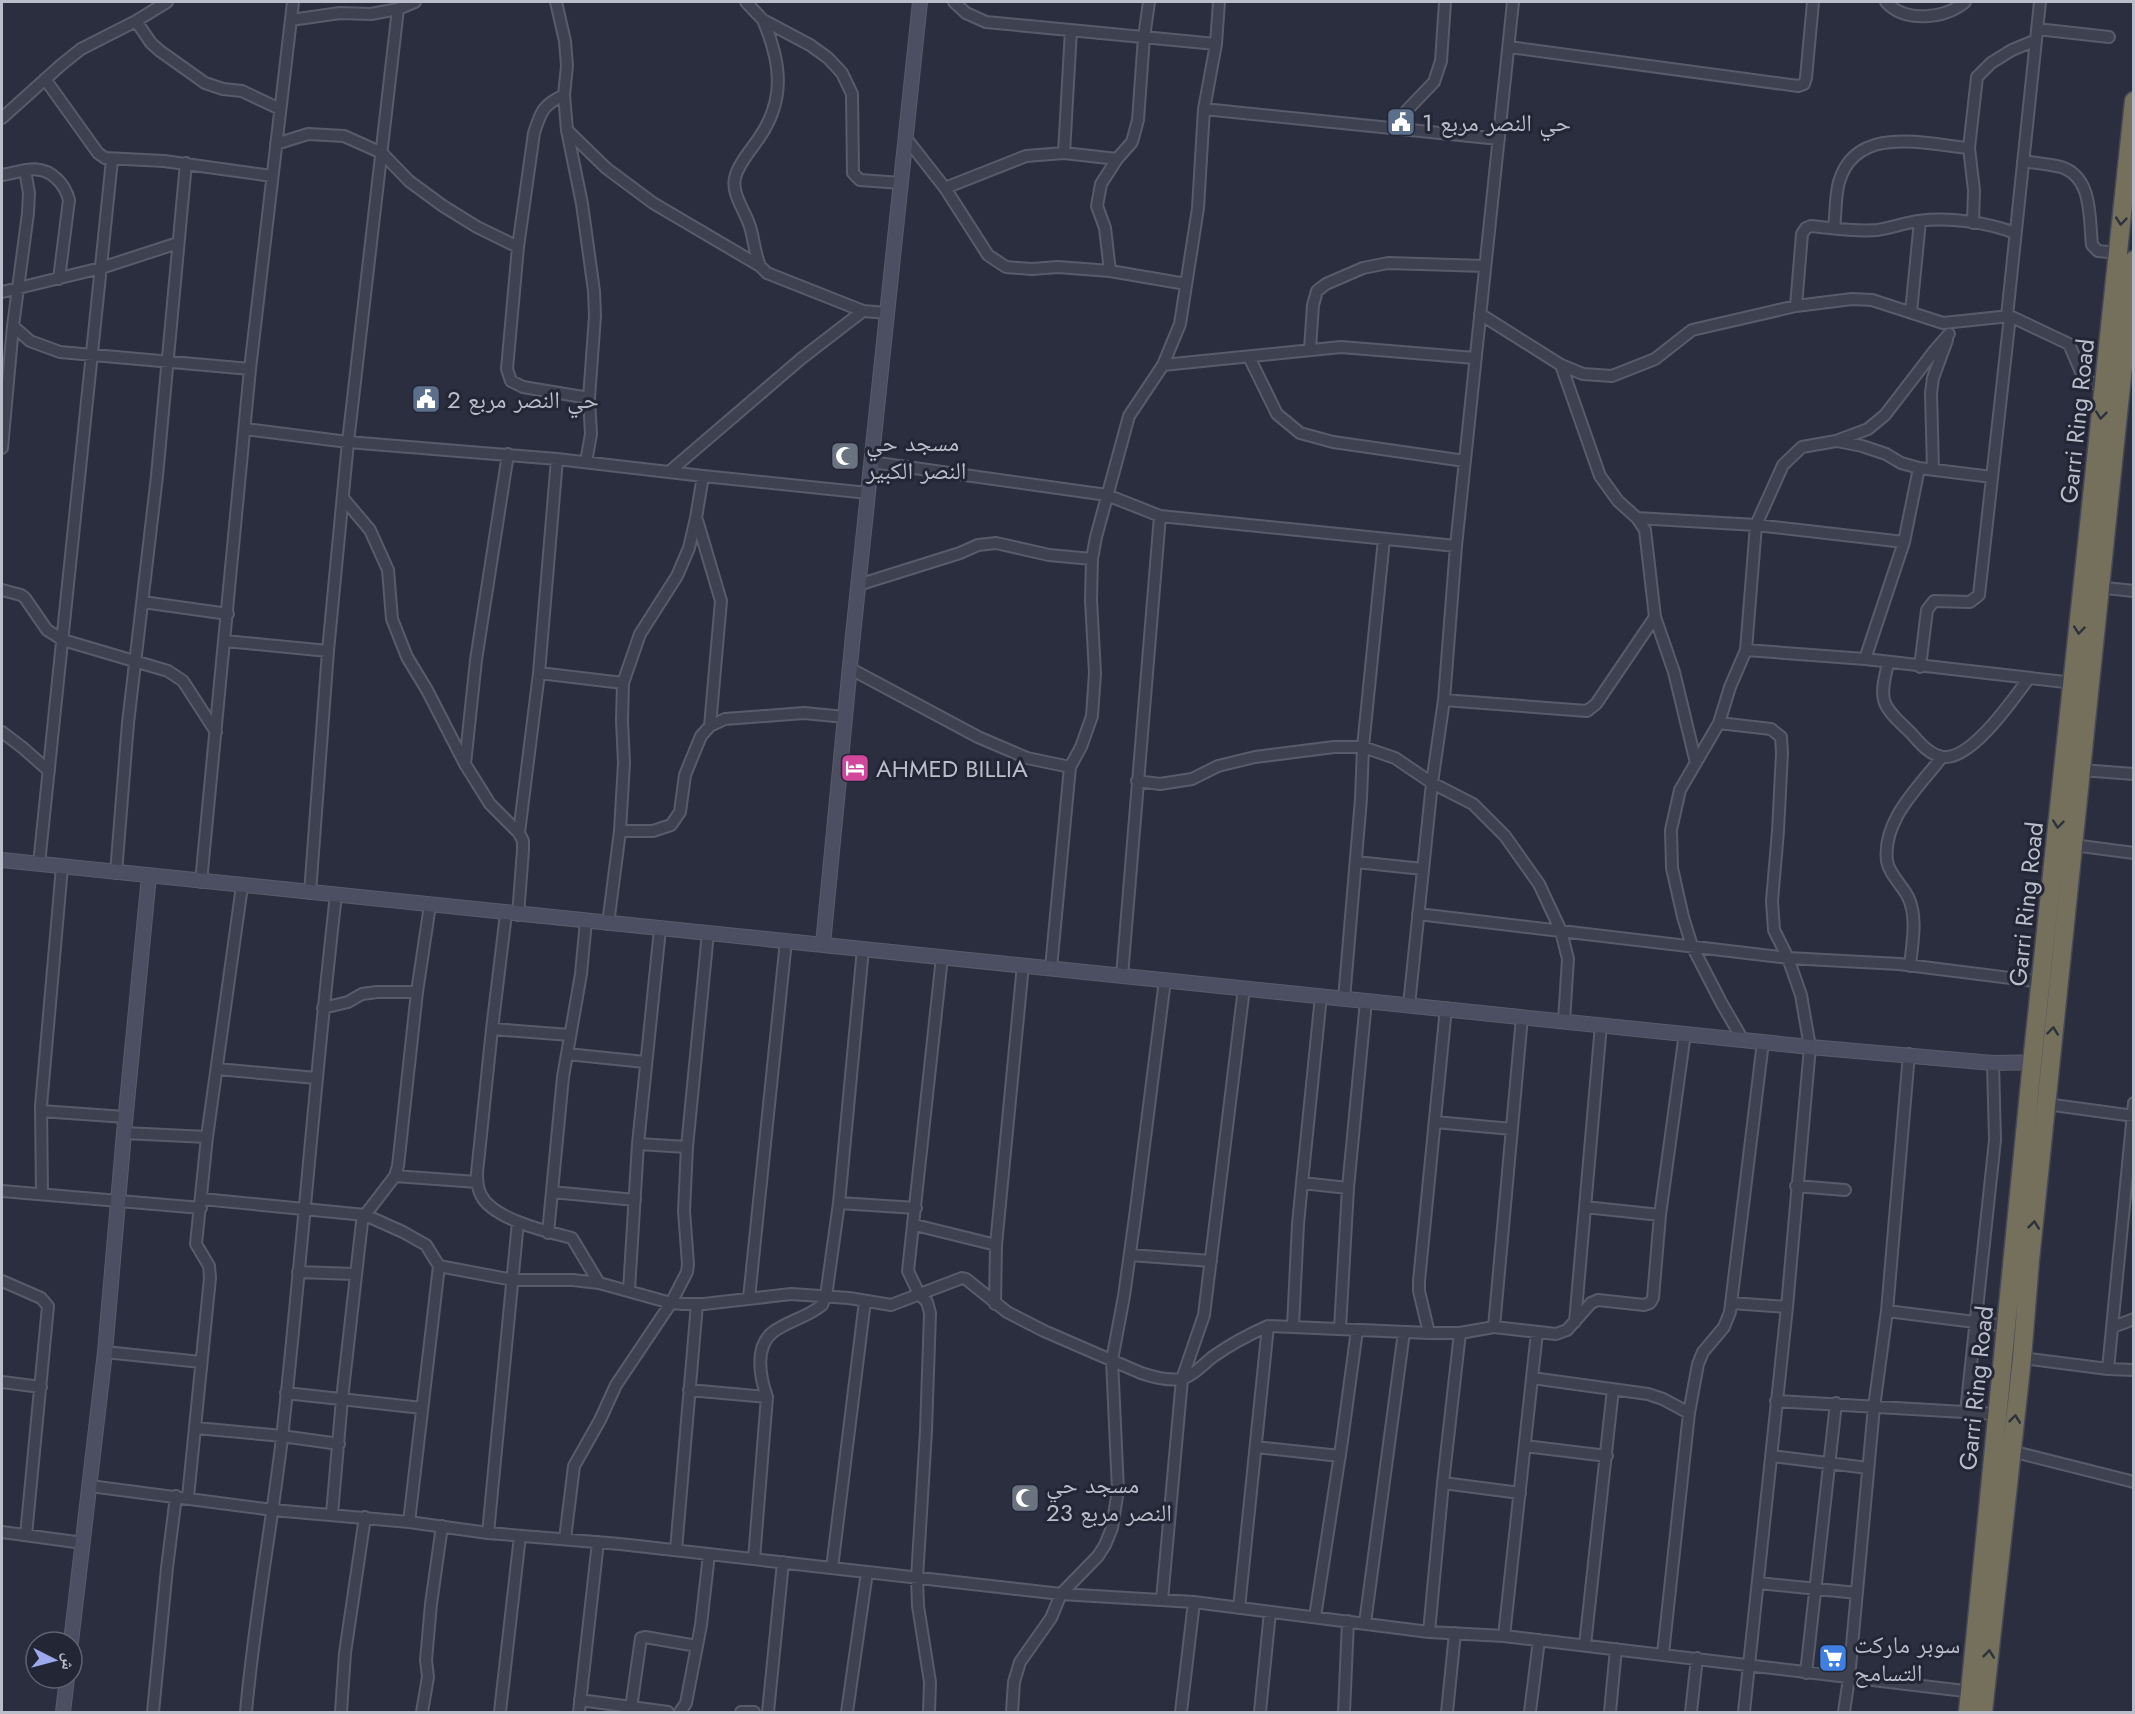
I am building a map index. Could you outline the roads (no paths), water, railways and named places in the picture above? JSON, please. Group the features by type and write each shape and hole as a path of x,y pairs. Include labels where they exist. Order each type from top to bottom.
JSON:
{"highway":[{"name":"Garri Ring Road","path":"1968,1713 1977,1693 2022,1358 2046,1104 2041,1062 2042,982 2074,683 2092,587 2129,341 2126,257 2133,101"},
{"name":"Garri Ring Road","path":"1983,1713 1977,1693 1998,1414 2041,1062 2073,845 2081,770 2104,386 2126,257"}],"main road":[{"path":"823,945 849,669 920,2"},
{"path":"2,860 1810,1047 1993,1063 2041,1062"},
{"path":"72,1630 105,1352 149,876"},
{"path":"63,1713 66,1690"}],"street":[{"path":"2,118 81,49 136,21 167,2"},
{"path":"201,882 250,369 293,2"},
{"path":"291,20 340,13 371,14 398,9 415,2"},
{"path":"556,2 566,49 564,95 567,129 582,204 594,291 595,316 589,398 591,434 586,462"},
{"path":"746,2 763,20 810,45 828,58 842,73 852,94 853,173 861,180 901,183"},
{"path":"954,2 966,13 986,22 1216,44"},
{"path":"966,13 970,2"},
{"path":"1110,271 1105,228 1097,206 1101,184 1117,159 1132,142 1138,120 1149,2"},
{"path":"1051,968 1070,767 1081,747 1092,716 1095,673 1091,600 1092,560 1129,416 1163,365 1180,324 1198,208 1204,109 1216,44 1219,2"},
{"path":"1390,128 1434,82 1441,61 1445,2"},
{"path":"1409,1005 1432,783 1444,700 1456,546 1513,2"},
{"path":"1509,47 1798,86 1804,84 1806,78 1813,2"},
{"path":"1886,2 1902,14 1922,17 1941,13 1965,2"},
{"path":"1920,667 1927,610 1930,604 1934,601 1970,602 1979,595 2040,2"},
{"path":"310,893 328,651 348,442 398,9"},
{"path":"760,266 751,229 734,188 735,176 762,134 777,103 779,72 772,41 763,20"},
{"path":"136,21 151,43 205,83 223,89 242,91 280,109"},
{"path":"1064,153 1071,30"},
{"path":"1973,223 1974,190 1969,148 1977,77 1991,63 2037,35 2109,38"},
{"path":"45,79 98,153 105,158 186,163 272,176"},
{"path":"564,95 548,103 539,116 534,133 518,247 507,369 511,381 523,387 589,398"},
{"path":"1204,109 1499,139"},
{"path":"567,129 606,168 652,203 760,266 767,273 863,311 887,313"},
{"path":"276,144 308,134 344,136 382,153 409,181 443,206 477,227 518,247"},
{"path":"905,137 945,188 988,255 1006,267 1032,269 1058,267 1110,271 1186,284"},
{"path":"1834,228 1839,182 1849,160 1862,149 1880,143 1901,142 1969,148"},
{"path":"945,188 1026,156 1064,153 1117,159"},
{"path":"39,864 112,160"},
{"path":"2023,161 2060,167 2075,174 2084,189 2089,207 2091,245 2098,251 2126,257"},
{"path":"116,873 142,602 157,476 186,163"},
{"path":"2,175 39,169 50,172 67,193 69,200 59,279"},
{"path":"2,448 13,326 28,213 29,192 25,170"},
{"path":"1796,306 1802,234 1806,228 1811,226 1878,230 1920,221 1942,220 1996,226 2015,233"},
{"path":"1911,312 1920,221"},
{"path":"2,292 101,268 178,243"},
{"path":"1310,349 1313,305 1317,291 1326,284 1362,268 1388,263 1485,266"},
{"path":"1480,314 1561,365 1583,374 1612,376 1655,359 1692,330 1796,306 1861,299 1881,302 1943,323 2009,316 2066,341 2074,353 2084,379 2087,382 2104,386"},
{"path":"669,472 802,358 863,311"},
{"path":"1933,470 1931,393 1933,378 1955,323"},
{"path":"13,326 30,341 60,352 250,369"},
{"path":"1743,1040 1692,946 1672,868 1671,830 1680,790 1719,723 1730,687 1746,650 1756,525 1783,465 1802,447 1836,441 1868,429 1885,415 1949,334"},
{"path":"1163,365 1341,346 1476,358"},
{"path":"1249,357 1277,414 1300,434 1333,442 1465,461"},
{"path":"1561,365 1600,476 1618,501 1637,518 1645,530 1655,617 1674,672 1696,763"},
{"path":"245,429 348,442 443,451 508,454 703,477 868,493"},
{"path":"1836,441 1886,454 1901,463 1919,468 1992,477"},
{"path":"465,764 476,660 508,454"},
{"path":"519,833 539,673 557,459"},
{"path":"871,462 1107,495 1160,516 1456,546"},
{"path":"1865,659 1904,542 1919,468"},
{"path":"608,924 620,831 624,763 623,684 640,634 677,576 689,548 703,477"},
{"path":"343,498 370,530 388,570 392,619 407,657 427,690 465,764 490,804 519,833 523,841 492,1029 477,1182 480,1194 489,1206 518,1222 548,1233 572,1238 599,1283"},
{"path":"1122,976 1160,516"},
{"path":"696,518 721,602 710,726"},
{"path":"1637,518 1756,525 1904,542"},
{"path":"1344,999 1364,747 1384,539"},
{"path":"858,585 960,553 978,545 996,543 1049,555 1092,560"},
{"path":"2092,587 2133,591"},
{"path":"2,590 26,598 47,630 63,640 168,671 183,681 216,732"},
{"path":"142,602 228,614"},
{"path":"1444,700 1587,711 1596,704 1655,617"},
{"path":"225,641 328,651"},
{"path":"1746,650 1865,659 2074,683"},
{"path":"1888,663 1884,700 1894,716 1923,746 1942,757 1952,756 1969,747 1997,721 2029,678"},
{"path":"849,669 978,737 1027,758 1070,767"},
{"path":"539,673 623,684"},
{"path":"620,831 653,831 672,825 680,812 685,775 701,735 710,726 725,719 752,716 804,713 845,717"},
{"path":"1719,723 1771,729 1780,737 1782,753 1772,901 1774,930 1788,958 1801,995 1810,1047 1772,1456 1744,1713"},
{"path":"2,732 49,771"},
{"path":"1137,781 1160,784 1182,781 1192,779 1218,766 1255,757 1334,747 1364,747 1395,758 1432,783 1473,804 1505,836 1539,884 1561,931 1568,959 1564,1021"},
{"path":"1910,966 1914,918 1907,895 1887,862 1887,849 1897,816 1942,757"},
{"path":"2081,770 2133,774"},
{"path":"2073,845 2133,853"},
{"path":"1356,862 1423,869"},
{"path":"42,1194 41,1111 62,867"},
{"path":"188,1497 210,1278 209,1266 196,1244 202,1204 207,1137 242,886"},
{"path":"246,1713 250,1666 282,1436 336,895"},
{"path":"332,1514 342,1399 362,1222 395,1176 401,1147 417,992 430,905"},
{"path":"1418,914 1788,958 1910,966 2042,982"},
{"path":"548,1233 567,1054 581,974 586,921"},
{"path":"629,1290 645,1062 660,928"},
{"path":"565,1539 574,1466 600,1420 616,1385 671,1303 687,1272 684,1211 687,1147 708,933"},
{"path":"749,1298 786,941"},
{"path":"754,1559 767,1397 760,1376 760,1358 765,1342 773,1332 820,1307 826,1296 839,1203 863,949"},
{"path":"929,1713 929,1674 918,1606 917,1578 926,1441 930,1313 927,1302 919,1294 908,1273 915,1225 942,957"},
{"path":"995,1304 996,1245 1023,965"},
{"path":"1012,1713 1014,1682 1020,1662 1051,1618 1061,1594 1101,1551 1112,1528 1116,1510 1118,1490 1112,1360 1130,1255 1165,980"},
{"path":"1162,1600 1182,1379 1204,1315 1244,988"},
{"path":"323,1008 348,1002 362,994 417,992"},
{"path":"1293,1326 1298,1224 1321,996"},
{"path":"1340,1329 1348,1188 1366,1001"},
{"path":"1429,1333 1419,1291 1419,1281 1446,1008"},
{"path":"1494,1327 1522,1017"},
{"path":"1575,1322 1601,1025"},
{"path":"492,1029 570,1035"},
{"path":"439,1266 513,1280 573,1280 599,1283 671,1303 697,1304 791,1294 826,1296 891,1305 962,1278 995,1304 1044,1331 1152,1376 1182,1379 1216,1354 1251,1333 1268,1326 1429,1333 1460,1333 1494,1327 1562,1333 1598,1300 1644,1305 1652,1301 1660,1215 1684,1034"},
{"path":"1663,1654 1689,1413 1700,1357 1728,1320 1763,1042"},
{"path":"567,1054 645,1062"},
{"path":"1844,1713 1874,1407 1887,1311 1909,1054"},
{"path":"1966,1412 1995,1140 1993,1063"},
{"path":"218,1069 316,1078"},
{"path":"2046,1104 2133,1115"},
{"path":"2108,1369 2133,1104"},
{"path":"41,1111 125,1117"},
{"path":"1435,1122 1512,1129"},
{"path":"124,1133 207,1137"},
{"path":"638,1144 687,1147"},
{"path":"395,1176 477,1182"},
{"path":"1302,1183 1348,1188"},
{"path":"1796,1186 1845,1190"},
{"path":"2,1191 119,1202 304,1209 365,1215 426,1245 439,1266 410,1521"},
{"path":"552,1192 635,1200"},
{"path":"839,1203 916,1209"},
{"path":"1585,1207 1660,1215"},
{"path":"488,1533 518,1222"},
{"path":"915,1225 996,1245"},
{"path":"1130,1255 1211,1261"},
{"path":"298,1272 356,1274"},
{"path":"2,1281 41,1298 48,1306 26,1535"},
{"path":"832,1568 865,1301"},
{"path":"1731,1303 1786,1307"},
{"path":"676,1550 697,1304"},
{"path":"1887,1311 2007,1326"},
{"path":"2113,1327 2133,1319"},
{"path":"1239,1608 1268,1326"},
{"path":"1314,1617 1340,1456 1357,1330"},
{"path":"1365,1623 1404,1332"},
{"path":"1504,1636 1537,1332"},
{"path":"1430,1632 1443,1484 1460,1333"},
{"path":"105,1352 201,1362"},
{"path":"2022,1358 2133,1370"},
{"path":"1532,1378 1657,1396 1689,1413"},
{"path":"2,1382 41,1387"},
{"path":"1585,1645 1613,1389"},
{"path":"689,1390 767,1397"},
{"path":"286,1393 422,1407"},
{"path":"1776,1401 1998,1414"},
{"path":"1806,1673 1831,1465 1836,1403"},
{"path":"196,1428 339,1444"},
{"path":"1525,1446 1607,1456"},
{"path":"1256,1447 1340,1456"},
{"path":"2011,1451 2133,1482"},
{"path":"1772,1456 1868,1468"},
{"path":"1443,1484 1520,1493"},
{"path":"90,1486 188,1497 273,1510 410,1521 488,1533 676,1550 1061,1594 1194,1602 1430,1632 1504,1636 1977,1693"},
{"path":"153,1713 176,1496"},
{"path":"341,1713 345,1653 365,1517"},
{"path":"422,1713 428,1677 427,1653 431,1604 442,1526"},
{"path":"2,1532 83,1543"},
{"path":"500,1713 520,1536"},
{"path":"579,1713 598,1542"},
{"path":"680,1713 686,1703 697,1646 710,1554"},
{"path":"768,1713 783,1562"},
{"path":"847,1713 867,1572"},
{"path":"1758,1582 1857,1593"},
{"path":"1181,1713 1194,1602"},
{"path":"1260,1713 1270,1612"},
{"path":"1344,1713 1348,1621"},
{"path":"1447,1713 1455,1633"},
{"path":"631,1708 641,1638 645,1636 697,1646"},
{"path":"1530,1713 1539,1640"},
{"path":"1610,1713 1616,1649"},
{"path":"1691,1713 1697,1658"},
{"path":"580,1701 668,1713"},
{"path":"741,1713 754,1713"}],"place":[{"name":"حي النصر مربع 1","path":"1401,122"},
{"name":"حي النصر مربع 2","path":"426,399"},
{"name":"مسجد حي النصر الكبير","path":"845,456"},
{"name":"AHMED BILLIA","path":"855,768"},
{"name":"مسجد حي النصر مربع 23","path":"1025,1498"},
{"name":"سوبر ماركت التسامح","path":"1833,1658"}]}
